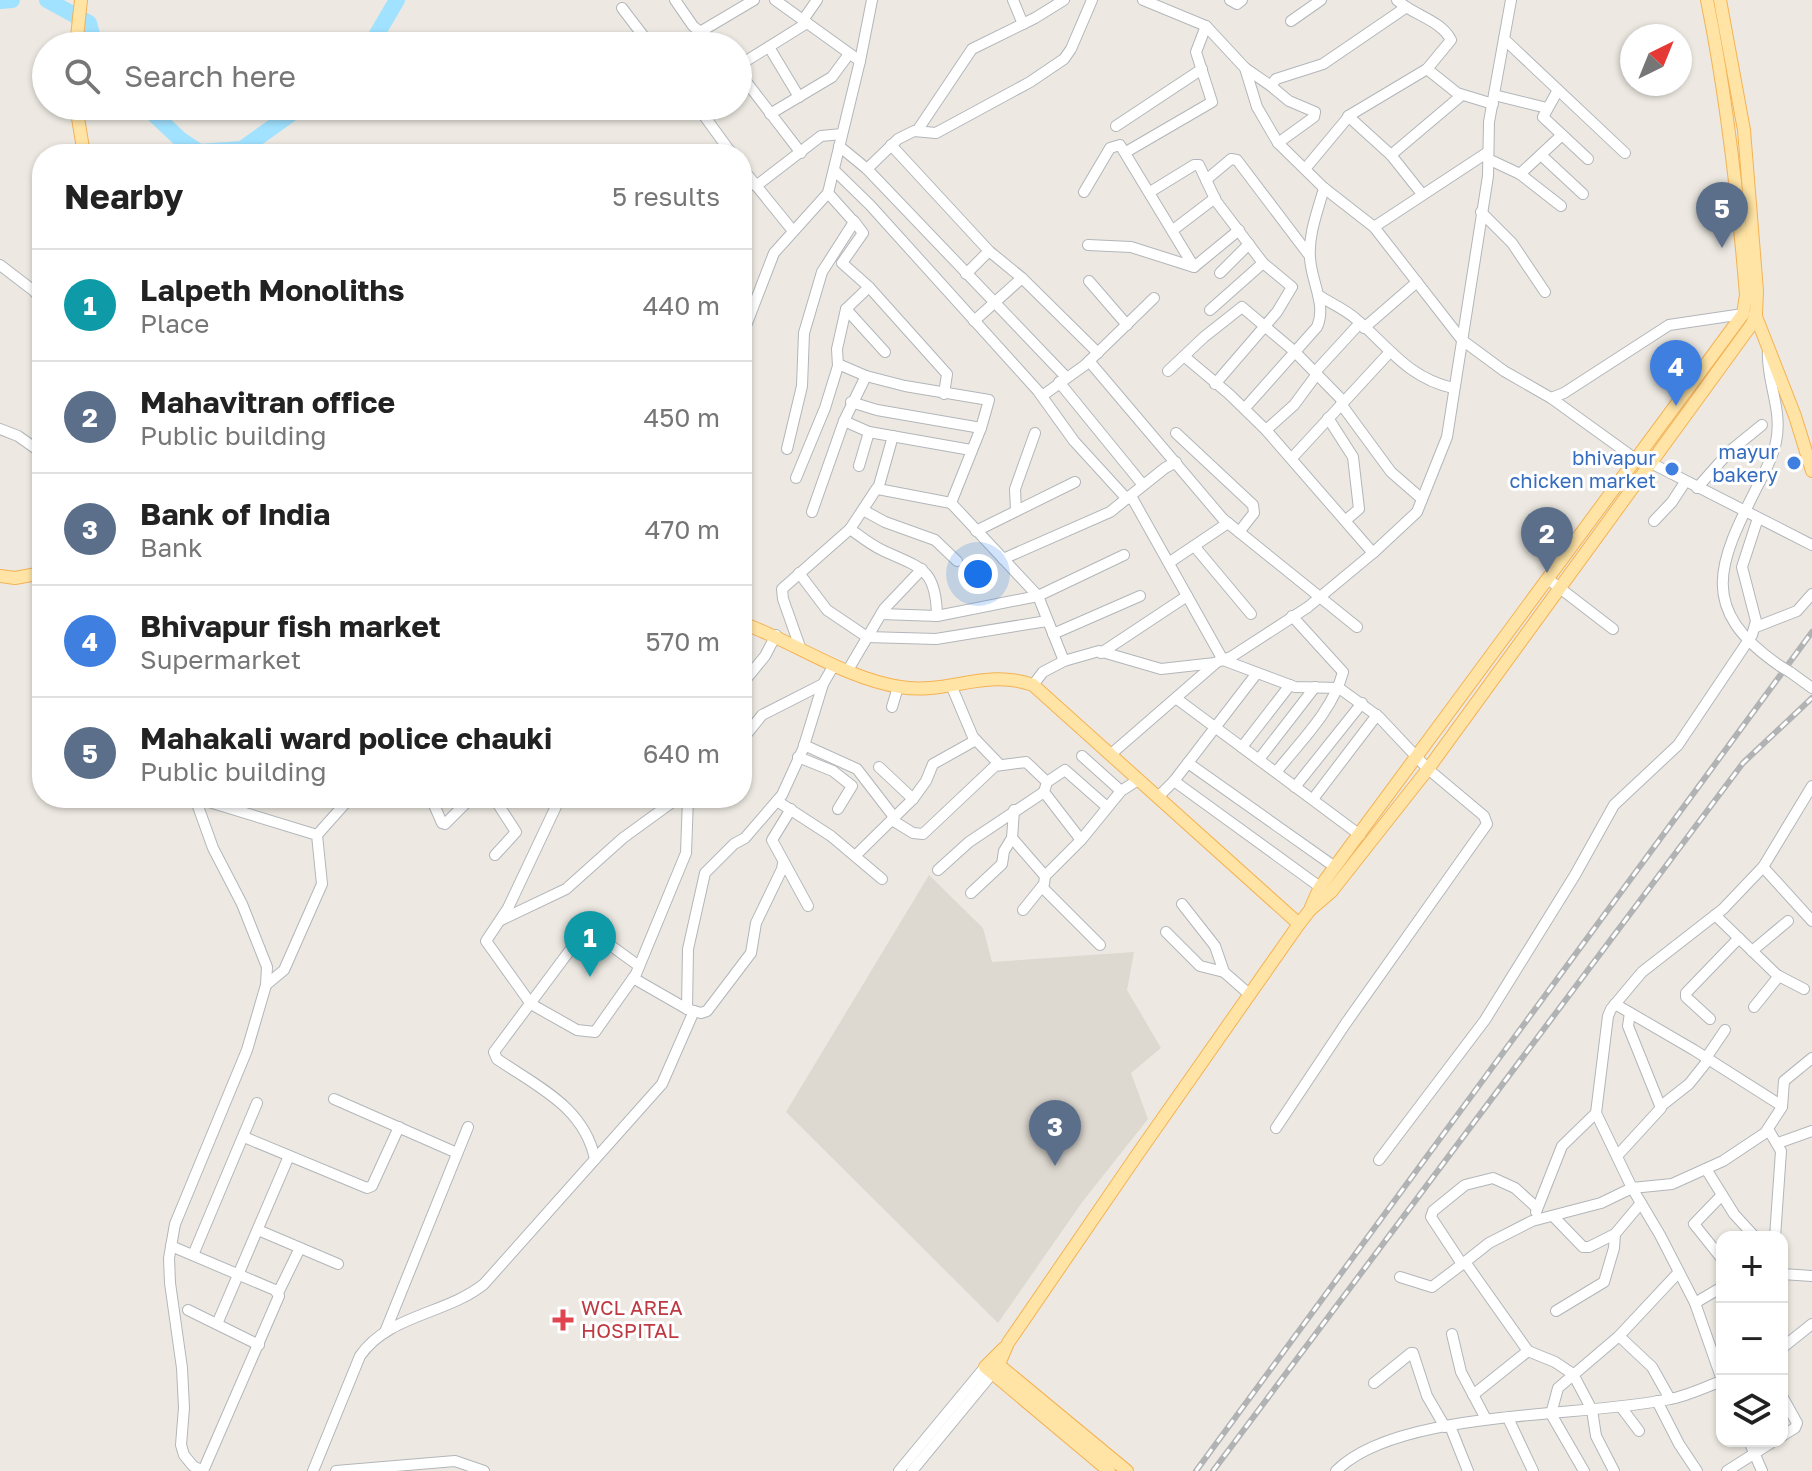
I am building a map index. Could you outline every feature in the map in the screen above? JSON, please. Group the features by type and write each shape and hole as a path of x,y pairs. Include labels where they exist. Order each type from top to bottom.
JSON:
{"main road":[{"path":"77,32 81,0"},
{"path":"1707,0 1735,165 1750,314 1769,345 1812,471"},
{"path":"1310,910 1320,887 1642,460 1747,332 1757,291 1744,130 1720,0"},
{"path":"78,120 82,144"},
{"path":"0,576 15,578 32,575"},
{"path":"992,1366 1299,924 1331,892 1428,769 1553,582"},
{"path":"752,627 776,635 834,665 898,687 918,689 988,678 1014,678 1033,685 1299,924"},
{"path":"992,1366 1109,1471"},
{"path":"992,1366 1127,1471"}],"street":[{"path":"675,0 700,32 754,0"},
{"path":"775,0 792,6 805,22 860,61"},
{"path":"752,59 805,22 817,0"},
{"path":"752,310 774,253 828,193 872,0"},
{"path":"1013,0 1023,24"},
{"path":"867,169 891,145 917,131 968,53 1064,0"},
{"path":"917,131 936,133 1030,82 1064,59 1070,52 1092,0"},
{"path":"1143,0 1206,26 1245,68 1289,101 1315,112 1314,117 1278,143"},
{"path":"1230,0 1237,4 1242,0"},
{"path":"1291,21 1321,0"},
{"path":"1110,755 1220,661 1317,598 1417,512 1447,437 1481,212 1494,99 1511,0"},
{"path":"1271,86 1276,79 1326,62 1402,3 1440,26 1451,38 1427,69 1348,116 1305,169"},
{"path":"622,8 640,32"},
{"path":"1126,152 1210,104 1212,97 1196,49 1206,26"},
{"path":"1504,39 1625,153"},
{"path":"769,47 799,97"},
{"path":"770,114 835,75 849,54"},
{"path":"1245,68 1257,107 1278,143 1324,188 1374,227 1462,340 1504,371 1551,398 1642,460 1812,545"},
{"path":"1116,126 1202,69"},
{"path":"1427,69 1462,95 1547,108"},
{"path":"752,89 801,153"},
{"path":"1558,90 1543,117 1588,159"},
{"path":"1391,155 1462,95"},
{"path":"1348,116 1391,155 1422,194"},
{"path":"707,120 725,144"},
{"path":"756,186 823,135 842,134"},
{"path":"1520,174 1562,135"},
{"path":"891,145 989,251 1022,278 1098,353"},
{"path":"1084,192 1110,148 1120,145 1194,267"},
{"path":"839,146 867,169 1062,380 1143,485"},
{"path":"1488,155 1520,174 1561,206"},
{"path":"1374,227 1488,155"},
{"path":"1541,155 1583,194"},
{"path":"1206,180 1231,159 1237,160 1309,255"},
{"path":"1150,192 1194,165 1200,167 1215,198 1263,263 1293,288 1265,327 1215,384"},
{"path":"834,170 870,205 1042,396 1074,441 1129,498 1170,562 1220,661"},
{"path":"752,181 793,231"},
{"path":"1245,408 1317,327 1322,317 1309,255 1313,226 1324,188"},
{"path":"828,193 863,233 842,263 869,287 947,374 944,394"},
{"path":"1173,230 1215,198"},
{"path":"1481,212 1512,243 1545,292"},
{"path":"787,449 802,386 804,335 822,272 854,221"},
{"path":"1194,267 1239,230"},
{"path":"1220,273 1249,244"},
{"path":"1088,245 1131,247 1194,267"},
{"path":"966,274 989,251"},
{"path":"1210,310 1263,263"},
{"path":"0,265 32,289"},
{"path":"974,321 1022,278"},
{"path":"1089,281 1127,325"},
{"path":"1266,430 1294,405 1316,373 1362,326 1417,282"},
{"path":"796,478 825,408 838,364 837,349 846,309 869,287"},
{"path":"1318,295 1362,326 1389,353 1432,383 1453,388"},
{"path":"1042,396 1089,361 1154,298"},
{"path":"1168,371 1241,308 1316,373 1343,403 1391,472 1422,499"},
{"path":"846,309 885,352"},
{"path":"1551,398 1564,393 1669,325 1750,314"},
{"path":"1769,345 1767,362 1775,389 1778,422 1776,443 1728,545 1721,588 1729,613 1749,640 1812,688"},
{"path":"1292,458 1389,353"},
{"path":"1185,357 1245,408 1373,553"},
{"path":"1089,361 1228,523 1317,598 1357,627"},
{"path":"838,364 866,376 944,394 989,400 951,503"},
{"path":"812,512 851,402 866,376"},
{"path":"851,402 877,410 981,428"},
{"path":"1328,418 1353,459 1359,509 1346,520"},
{"path":"844,421 869,432 971,450"},
{"path":"1697,488 1730,451 1762,425"},
{"path":"0,429 32,446"},
{"path":"859,466 869,432"},
{"path":"1016,511 1015,489 1035,433"},
{"path":"1176,433 1253,505 1254,513 1239,532"},
{"path":"800,647 782,594 785,585 850,529 877,488 893,436"},
{"path":"1003,559 1110,512 1176,462"},
{"path":"976,531 1075,482"},
{"path":"1654,521 1685,482"},
{"path":"877,488 951,503 1038,596 1064,661"},
{"path":"863,510 885,522 935,540 957,561"},
{"path":"1756,627 1742,567 1758,518"},
{"path":"1170,562 1228,523"},
{"path":"850,529 877,548 917,564 935,591 937,616"},
{"path":"1195,547 1251,614"},
{"path":"881,614 937,616 1038,596 1124,555"},
{"path":"848,670 881,614 922,569"},
{"path":"799,573 822,606 867,637 936,639 1047,621"},
{"path":"1553,582 1613,629"},
{"path":"1379,1160 1485,1020 1575,875 1614,805 1678,745 1756,627 1797,611 1812,594"},
{"path":"1053,634 1140,596"},
{"path":"1101,653 1187,596"},
{"path":"1277,771 1339,688 1342,669 1292,616"},
{"path":"752,672 776,635"},
{"path":"1033,685 1043,672 1064,661 1099,651 1161,669 1220,661 1290,685 1339,688 1377,715 1428,769 1484,816 1486,827 1346,1023 1276,1128"},
{"path":"313,1471 360,1356 368,1344 385,1332 476,1290 665,1079 690,1010 688,949 705,873 734,844 745,838 779,798 804,745 823,684 834,665"},
{"path":"1158,797 1174,781 1257,673"},
{"path":"752,728 762,715 823,684"},
{"path":"951,685 976,740 999,764"},
{"path":"1242,747 1290,685"},
{"path":"892,707 898,687"},
{"path":"1260,758 1315,687"},
{"path":"1177,699 1360,835"},
{"path":"1295,787 1362,703"},
{"path":"1313,799 1377,715"},
{"path":"856,855 913,799 933,764 976,740"},
{"path":"804,745 857,769 889,822 923,834 999,764 1026,762 1081,840"},
{"path":"1082,756 1121,791"},
{"path":"798,757 833,771 852,786 838,809"},
{"path":"1188,763 1335,867"},
{"path":"879,767 913,799"},
{"path":"938,870 969,842 1065,770 1107,807"},
{"path":"1023,910 1043,881 1121,791 1138,780"},
{"path":"1174,781 1320,887"},
{"path":"1720,1375 1695,1303 1632,1188 1596,1113 1608,1016 1642,972 1715,915 1763,867 1812,786"},
{"path":"779,798 856,855 882,879"},
{"path":"199,808 213,848 242,904 267,967 266,985 247,1050 175,1224 171,1246 170,1283 182,1368 184,1408 181,1445 193,1466 203,1471 300,1248"},
{"path":"228,808 317,835"},
{"path":"266,985 284,970 322,884 317,835 341,808"},
{"path":"435,808 445,824 461,808"},
{"path":"495,855 516,832 500,808"},
{"path":"555,808 500,920 486,941 530,1001 577,1030 595,1032 639,966 687,849 688,808"},
{"path":"500,920 566,889 623,838 664,808"},
{"path":"791,809 772,837 808,906"},
{"path":"971,893 1002,864 1004,851 1012,838 1014,810"},
{"path":"1012,838 1043,881 1100,945"},
{"path":"633,978 690,1010 707,1011 751,953 756,923 783,863"},
{"path":"1763,867 1812,921"},
{"path":"1182,904 1215,946 1224,972 1249,994"},
{"path":"1715,915 1779,976 1804,989"},
{"path":"1752,951 1788,921"},
{"path":"595,1159 591,1139 566,1106 495,1056 495,1048 586,929 639,966"},
{"path":"1166,932 1203,968 1224,972"},
{"path":"1710,1019 1686,997 1686,993 1739,938"},
{"path":"1754,1007 1779,976"},
{"path":"1615,1004 1782,1106"},
{"path":"1630,1013 1628,1026 1661,1106"},
{"path":"1617,1156 1659,1112 1661,1106 1689,1084 1725,1030"},
{"path":"1400,1277 1432,1287 1489,1243 1532,1221 1601,1203 1632,1188 1672,1184 1723,1161 1768,1129 1782,1106 1784,1081 1812,1058"},
{"path":"334,1099 457,1153"},
{"path":"193,1255 257,1103"},
{"path":"1532,1221 1562,1146 1596,1113"},
{"path":"244,1137 369,1188 399,1127"},
{"path":"385,1332 468,1127"},
{"path":"1768,1129 1781,1151 1775,1231"},
{"path":"1778,1143 1812,1131"},
{"path":"217,1324 289,1156"},
{"path":"1706,1169 1734,1214 1750,1231"},
{"path":"1537,1208 1518,1190 1496,1179 1465,1185 1433,1211 1431,1217 1528,1351 1555,1362 1573,1374 1592,1410 1596,1436 1614,1471"},
{"path":"1716,1252 1694,1224 1722,1195"},
{"path":"1553,1216 1583,1247 1589,1247 1615,1234 1641,1203"},
{"path":"258,1230 338,1264"},
{"path":"1556,1311 1604,1282 1615,1234"},
{"path":"171,1246 278,1293"},
{"path":"1584,1471 1551,1414 1557,1389 1619,1336 1678,1273"},
{"path":"1788,1274 1812,1276"},
{"path":"1695,1303 1716,1291"},
{"path":"188,1310 259,1345"},
{"path":"1788,1343 1812,1324"},
{"path":"1452,1334 1459,1368 1486,1419"},
{"path":"1619,1336 1652,1367 1670,1399"},
{"path":"1473,1395 1528,1351"},
{"path":"1374,1383 1413,1353 1427,1396 1448,1427 1468,1471"},
{"path":"899,1471 992,1366"},
{"path":"912,1471 992,1366"},
{"path":"1336,1471 1345,1462 1407,1434 1486,1419 1621,1407 1670,1399 1716,1382"},
{"path":"1657,1401 1697,1471"},
{"path":"1621,1407 1639,1431"},
{"path":"1788,1407 1797,1423 1788,1431"},
{"path":"1508,1418 1533,1471"},
{"path":"1752,1447 1762,1471"},
{"path":"1727,1471 1764,1447"},
{"path":"336,1471 455,1461 484,1471"}],"shaded area":[{"path":"929,875 983,928 992,962 1134,952 1127,990 1161,1048 1131,1073 1148,1119 1083,1201 998,1323 786,1112"}],"waterway":[{"path":"0,1 12,0"},
{"path":"47,0 89,23 91,32"},
{"path":"378,32 397,0"},
{"path":"160,120 187,144"},
{"path":"249,144 282,120"}],"railway":[{"path":"1196,1471 1812,632"},
{"path":"1213,1471 1743,763 1812,698"}],"place":[{"name":"Mahakali ward police chauki","path":"1722,248"},
{"name":"Bhivapur fish market","path":"1676,406"},
{"name":"mayur bakery","path":"1794,463"},
{"name":"bhivapur chicken market","path":"1672,469"},
{"name":"Mahavitran office","path":"1547,573"},
{"name":"Lalpeth Monoliths","path":"590,977"},
{"name":"Bank of India","path":"1055,1166"},
{"name":"WCL AREA HOSPITAL","path":"563,1320"}]}
